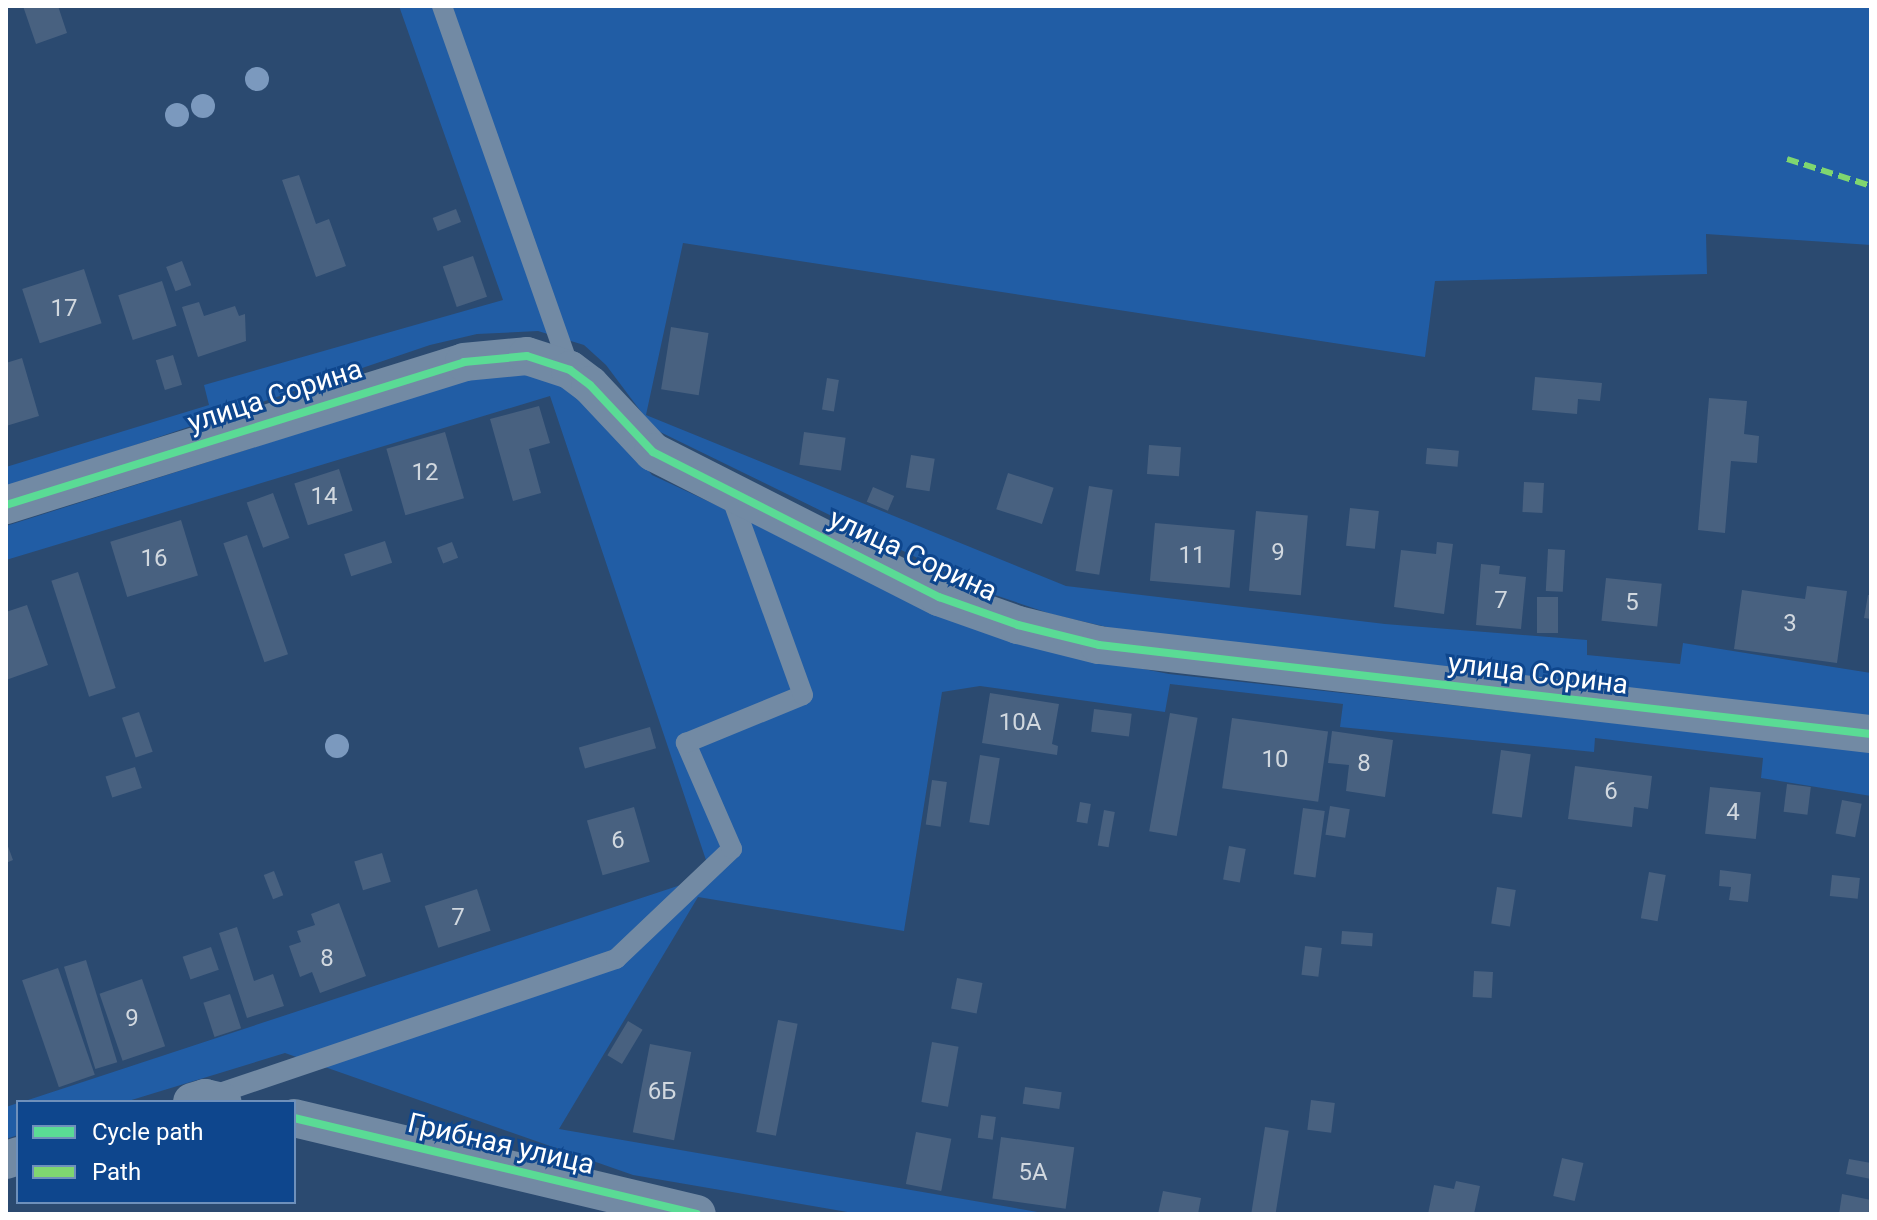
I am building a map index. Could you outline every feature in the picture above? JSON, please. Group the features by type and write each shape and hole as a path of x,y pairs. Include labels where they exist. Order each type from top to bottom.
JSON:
{"street":[{"name":"улица Сорина","path":"6,505 464,362 527,356 570,370 608,401 653,452 939,597 1018,625 1099,645 1871,734"},
{"name":"Грибная улица","path":"296,1118 697,1214"}],"lane":[{"path":"442,6 570,370"},
{"path":"210,1100 616,959 732,849 686,743 803,695 730,493"}],"shaded area":[{"path":"399,6 1871,6 1871,245 1706,234 1707,274 1435,281 1425,357 683,243 646,415 1066,586 1385,624 1587,640 1587,655 1680,664 1683,643 1871,673 1871,720 1111,628 1051,614 989,593 654,429 606,365 584,345 538,331 477,334 430,345 6,489 6,467 209,405 204,385 503,300"},
{"path":"522,367 582,388 652,475 964,621 1056,652 1169,674 1871,751 1871,796 1761,778 1763,758 1595,738 1594,752 1340,727 1343,704 1170,684 1165,712 980,686 942,692 904,931 698,897 559,1129 1049,1214 859,1214 633,1175 285,1053 132,1100 28,1100 711,875 550,396 6,560 6,526 482,375"},
{"path":"16,1104 16,1136 6,1139 6,1107"}],"building":[{"path":"23,6 58,6 67,33 36,44"},
{"path":"299,175 316,224 329,219 346,266 316,277 282,180"},
{"path":"456,209 461,222 438,231 433,218"},
{"path":"473,256 487,297 457,307 443,266"},
{"path":"182,261 191,285 175,291 166,267"},
{"path":"84,269 102,323 40,343 22,289"},
{"path":"162,281 177,326 133,340 118,295"},
{"path":"199,302 204,316 235,306 239,316 245,314 246,341 198,357 182,307"},
{"path":"671,327 709,333 699,395 661,389"},
{"path":"173,355 182,385 165,390 156,360"},
{"path":"22,358 39,416 6,426 6,363"},
{"path":"1535,377 1602,383 1600,401 1578,399 1577,414 1532,410"},
{"path":"827,378 839,380 834,411 822,410"},
{"path":"1709,398 1747,401 1744,434 1759,436 1757,463 1731,461 1725,533 1698,530"},
{"path":"539,406 550,443 529,449 541,493 513,501 490,419"},
{"path":"445,432 464,498 405,515 386,449"},
{"path":"804,432 846,438 841,471 799,465"},
{"path":"1149,445 1181,447 1179,476 1147,474"},
{"path":"1427,448 1459,451 1457,467 1426,464"},
{"path":"911,455 935,459 930,491 906,488"},
{"path":"339,469 353,511 308,525 294,484"},
{"path":"1008,473 1054,488 1042,524 996,509"},
{"path":"1524,482 1544,483 1542,513 1522,512"},
{"path":"1089,486 1113,490 1099,575 1076,571"},
{"path":"873,487 894,496 888,511 867,502"},
{"path":"273,493 289,538 263,548 247,503"},
{"path":"1350,508 1379,511 1375,549 1346,546"},
{"path":"1256,511 1308,516 1301,595 1249,591"},
{"path":"181,520 198,575 127,597 110,542"},
{"path":"1155,523 1235,530 1230,588 1150,581"},
{"path":"247,535 288,654 264,662 223,543"},
{"path":"385,541 392,563 351,576 344,554"},
{"path":"452,542 458,558 443,564 437,548"},
{"path":"1437,542 1453,544 1444,614 1394,607 1401,550 1436,554"},
{"path":"1548,549 1565,550 1563,592 1546,591"},
{"path":"1481,564 1500,566 1499,574 1526,577 1521,629 1476,625"},
{"path":"78,572 116,688 89,697 51,581"},
{"path":"1606,578 1662,584 1657,627 1602,621"},
{"path":"1807,586 1847,591 1837,663 1734,649 1742,590 1805,599"},
{"path":"1868,595 1871,595 1871,619 1864,618"},
{"path":"1537,597 1558,597 1558,633 1537,633"},
{"path":"27,605 48,665 6,680 6,612"},
{"path":"990,693 1059,704 1052,744 1058,746 1057,755 982,743"},
{"path":"1094,709 1132,714 1129,736 1091,732"},
{"path":"139,712 153,752 136,758 122,718"},
{"path":"1170,713 1198,718 1177,836 1149,831"},
{"path":"1232,718 1328,731 1318,802 1222,788"},
{"path":"650,727 656,748 585,769 579,747"},
{"path":"1332,731 1393,740 1385,797 1346,791 1349,765 1328,763"},
{"path":"1501,750 1531,754 1522,818 1492,813"},
{"path":"980,755 1000,758 989,825 969,822"},
{"path":"1575,766 1652,776 1648,809 1634,807 1632,827 1568,819"},
{"path":"135,767 142,788 112,798 106,777"},
{"path":"932,780 947,782 941,827 926,825"},
{"path":"1787,784 1811,787 1807,815 1784,812"},
{"path":"1710,787 1761,792 1756,839 1705,834"},
{"path":"1842,800 1862,804 1855,837 1836,833"},
{"path":"1080,802 1091,804 1087,824 1077,822"},
{"path":"1330,806 1350,809 1345,838 1325,835"},
{"path":"634,807 650,862 603,875 587,821"},
{"path":"1303,808 1325,811 1315,877 1294,874"},
{"path":"1104,810 1115,812 1109,847 1098,845"},
{"path":"6,841 13,860 6,863"},
{"path":"1229,846 1246,849 1240,882 1223,879"},
{"path":"382,853 391,882 363,890 354,861"},
{"path":"1720,870 1751,874 1748,902 1729,900 1731,887 1719,886"},
{"path":"274,871 283,895 273,899 264,875"},
{"path":"1649,872 1666,875 1658,921 1641,918"},
{"path":"1832,875 1860,878 1858,899 1830,896"},
{"path":"1497,887 1516,890 1510,927 1491,924"},
{"path":"477,889 491,931 438,948 425,906"},
{"path":"339,903 366,976 320,993 312,972 300,977 289,946 301,942 297,931 315,925 311,914"},
{"path":"237,927 254,981 273,974 284,1006 247,1018 219,933"},
{"path":"1342,931 1373,933 1372,946 1341,944"},
{"path":"1305,946 1322,948 1318,977 1301,975"},
{"path":"211,947 219,970 190,979 183,957"},
{"path":"86,960 117,1062 95,1069 64,967"},
{"path":"58,968 95,1075 59,1087 22,980"},
{"path":"1474,971 1493,972 1492,998 1473,997"},
{"path":"957,978 983,983 977,1013 951,1008"},
{"path":"142,979 165,1046 123,1061 99,994"},
{"path":"230,994 241,1028 214,1037 203,1003"},
{"path":"778,1020 798,1024 776,1136 756,1132"},
{"path":"628,1021 643,1030 622,1064 607,1055"},
{"path":"932,1042 959,1047 948,1107 921,1102"},
{"path":"650,1044 691,1052 674,1140 633,1132"},
{"path":"1025,1087 1062,1092 1059,1109 1023,1104"},
{"path":"1311,1100 1335,1103 1331,1133 1307,1130"},
{"path":"981,1115 996,1117 993,1140 978,1138"},
{"path":"1265,1127 1289,1131 1276,1214 1251,1214"},
{"path":"916,1132 951,1139 941,1191 906,1184"},
{"path":"1001,1137 1074,1147 1066,1209 992,1198"},
{"path":"1562,1158 1583,1163 1575,1201 1553,1196"},
{"path":"1849,1159 1871,1163 1871,1179 1846,1174"},
{"path":"1456,1181 1480,1186 1474,1214 1428,1214 1434,1185 1454,1189"},
{"path":"1163,1191 1201,1198 1198,1214 1158,1214"},
{"path":"1842,1194 1871,1200 1871,1214 1839,1214"}],"marked path":[{"path":"1787,159 1871,186"}],"cycle path":[{"path":"6,505 464,362 527,356 570,370 590,385 653,452 939,597 1018,625 1099,645 1871,734"},
{"path":"296,1118 697,1214"}]}
